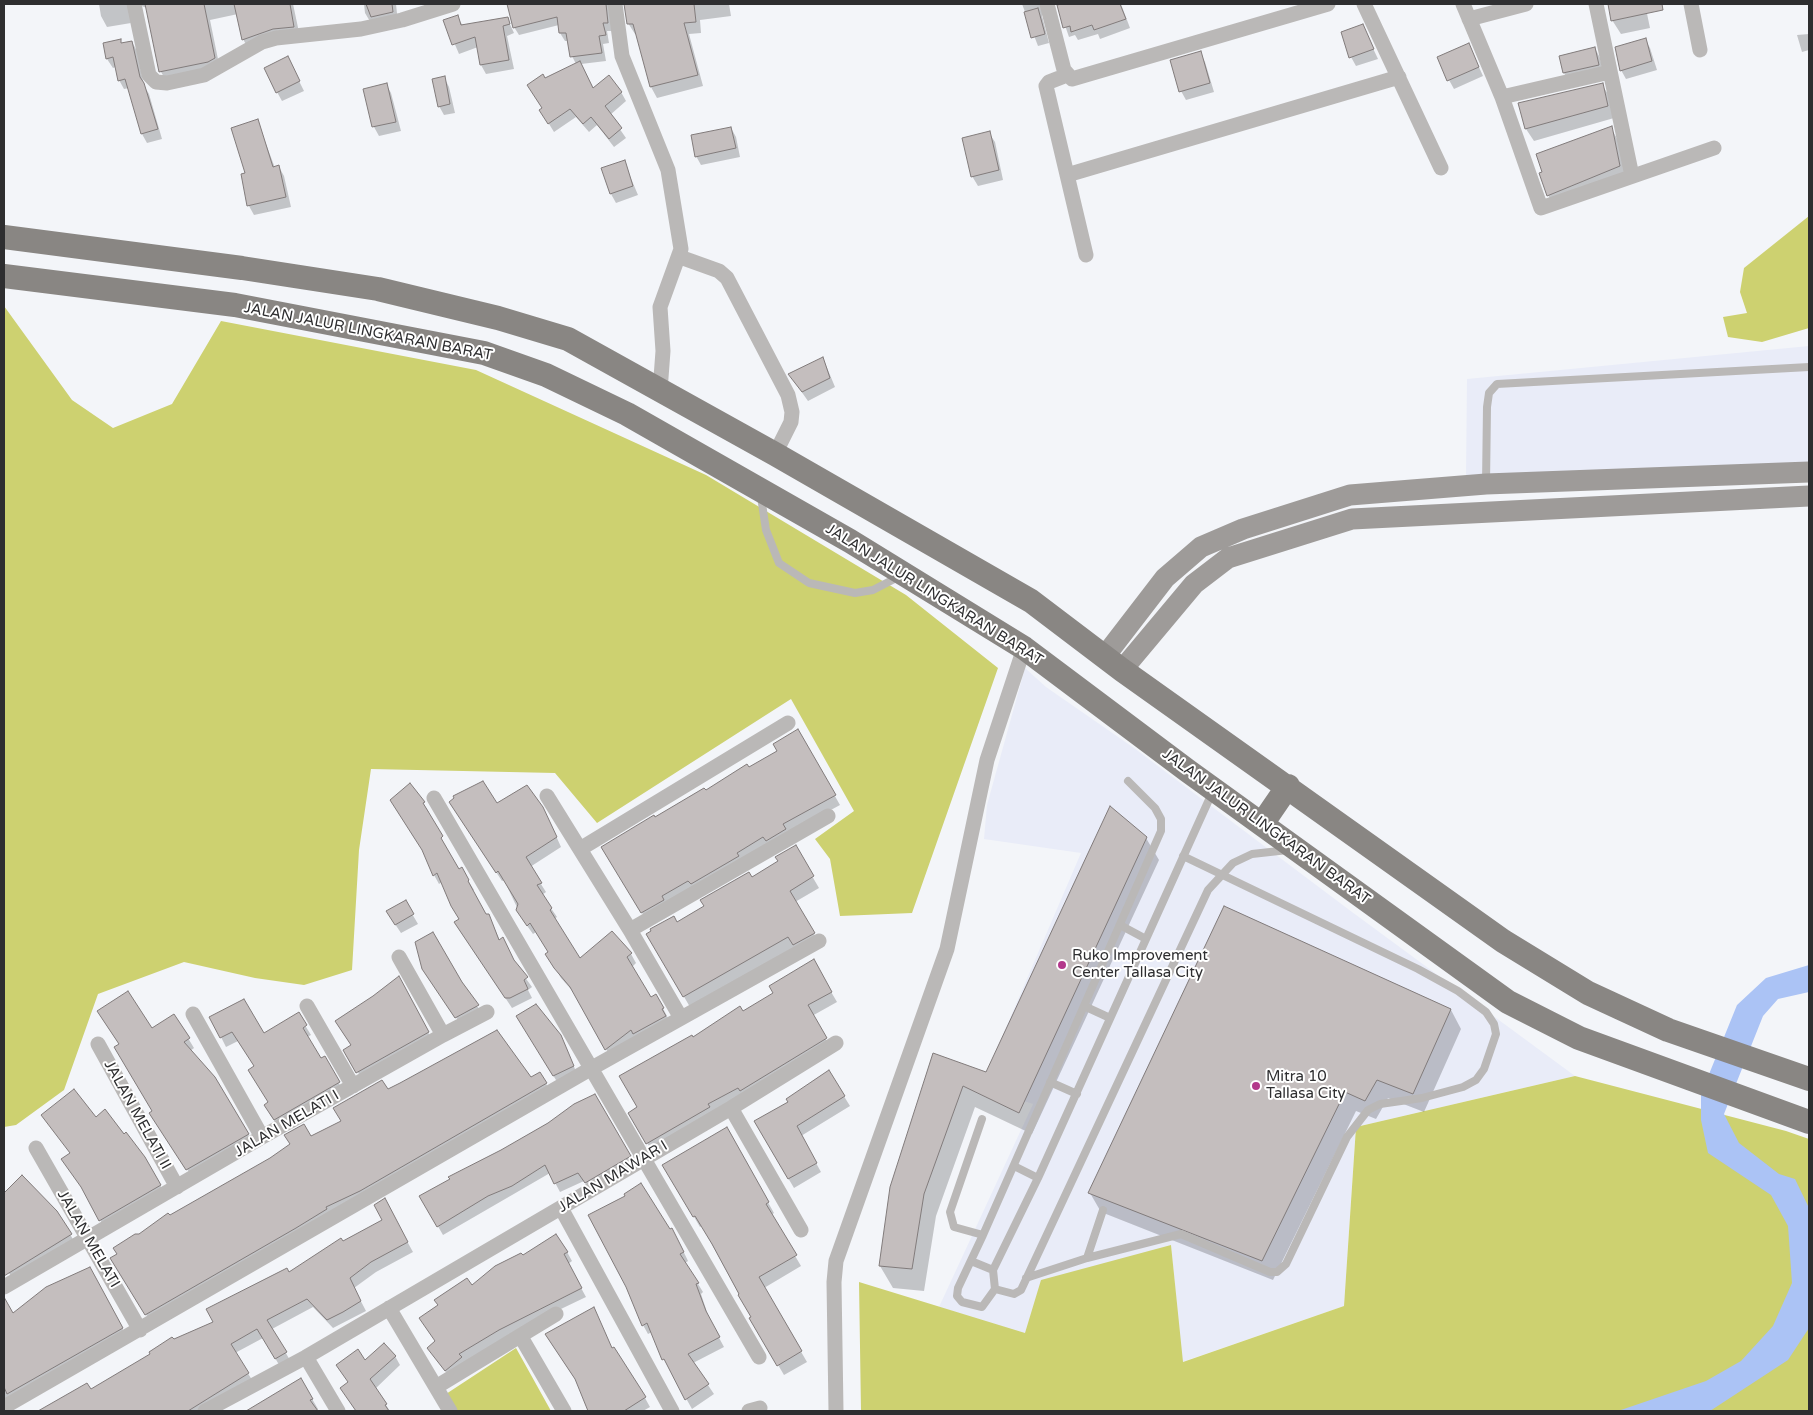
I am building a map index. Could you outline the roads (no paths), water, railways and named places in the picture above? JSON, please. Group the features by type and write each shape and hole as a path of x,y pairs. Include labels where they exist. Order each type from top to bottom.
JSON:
{"main road":[{"path":"4,237 378,288 498,318 568,339 775,454 1031,601 1114,663 1503,941 1588,993 1668,1030 1809,1079"},
{"path":"235,305 242,268"},
{"name":"JALAN JALUR LINGKARAN BARAT","path":"4,276 235,305 484,354 546,375 627,414 903,574 1024,648 1213,789 1508,1002 1579,1038 1809,1122"},
{"path":"1114,663 1165,578 1201,547 1243,529 1350,495 1486,484 1809,472"},
{"path":"1114,663 1194,584 1228,558 1352,519 1809,496"},
{"path":"1262,824 1288,786"}],"street":[{"path":"134,4 146,69 152,80 159,83 186,80 212,71 262,42 276,38 361,29 402,20 453,4"},
{"path":"615,4 622,56 668,170 681,249 680,257 660,307 663,351 660,391"},
{"path":"1047,4 1067,75 1072,79 1328,4"},
{"path":"1364,4 1441,168"},
{"path":"1463,4 1502,96 1541,208 1714,148"},
{"path":"1470,19 1526,4"},
{"path":"1596,4 1632,176"},
{"path":"1691,4 1700,50"},
{"path":"1502,96 1610,72"},
{"path":"1067,75 1052,80 1046,86 1086,254"},
{"path":"1067,174 1399,77"},
{"path":"680,257 719,271 727,278 788,395 792,412 791,422 775,454"},
{"path":"836,1411 834,1282 836,1261 947,949 987,760 1024,648"},
{"path":"580,849 788,723"},
{"path":"547,796 630,930 681,1018"},
{"path":"434,798 760,1357"},
{"path":"630,930 828,816"},
{"path":"4,1407 592,1068 819,941"},
{"path":"399,957 442,1035"},
{"path":"307,1006 353,1086"},
{"name":"JALAN MELATI I","path":"4,1287 262,1137 442,1035 487,1012"},
{"path":"193,1014 262,1137"},
{"name":"JALAN MAWAR I","path":"205,1411 222,1407 732,1108 836,1043"},
{"name":"JALAN MELATI II","path":"98,1044 176,1187"},
{"path":"732,1108 802,1230"},
{"name":"JALAN MELATI","path":"36,1148 140,1330"},
{"path":"561,1208 672,1411"},
{"path":"389,1308 450,1411"},
{"path":"436,1387 556,1314"},
{"path":"521,1337 564,1411"},
{"path":"306,1357 338,1411"}],"lane":[{"path":"1486,484 1487,407 1489,393 1497,384 1809,367"},
{"path":"760,490 766,530 779,563 809,583 855,593 873,590 903,574"},
{"path":"1128,781 1155,808 1161,819 1161,831 1014,1166 958,1288 957,1296 962,1302 982,1307 995,1289 992,1270 1038,1178 1213,789"},
{"path":"995,1289 1014,1294 1022,1290 1208,890 1233,863 1252,854 1297,849"},
{"path":"1026,1278 1087,1258 1181,1234 1270,1272 1277,1272 1286,1264 1347,1137 1357,1121 1368,1110 1380,1104 1422,1098 1463,1087 1476,1080 1484,1069 1496,1034 1494,1024 1486,1012 1458,991 1418,969 1183,856"},
{"path":"1120,925 1146,939"},
{"path":"1084,1006 1110,1018"},
{"path":"1050,1082 1076,1094"},
{"path":"982,1119 950,1212 954,1227 983,1235"},
{"path":"1014,1166 1038,1178"},
{"path":"1087,1258 1103,1210"},
{"path":"971,1261 992,1270"}],"water":[{"path":"1809,965 1809,992 1778,999 1763,1016 1724,1114 1739,1143 1779,1174 1795,1179 1809,1208 1809,1328 1788,1360 1710,1411 1618,1411 1706,1381 1741,1361 1773,1326 1792,1283 1788,1226 1771,1195 1708,1153 1701,1120 1701,1094 1737,1005 1766,978"}],"place":[{"name":"Ruko Improvement Center Tallasa City","path":"1062,965"},
{"name":"Mitra 10 Tallasa City","path":"1256,1086"}]}
